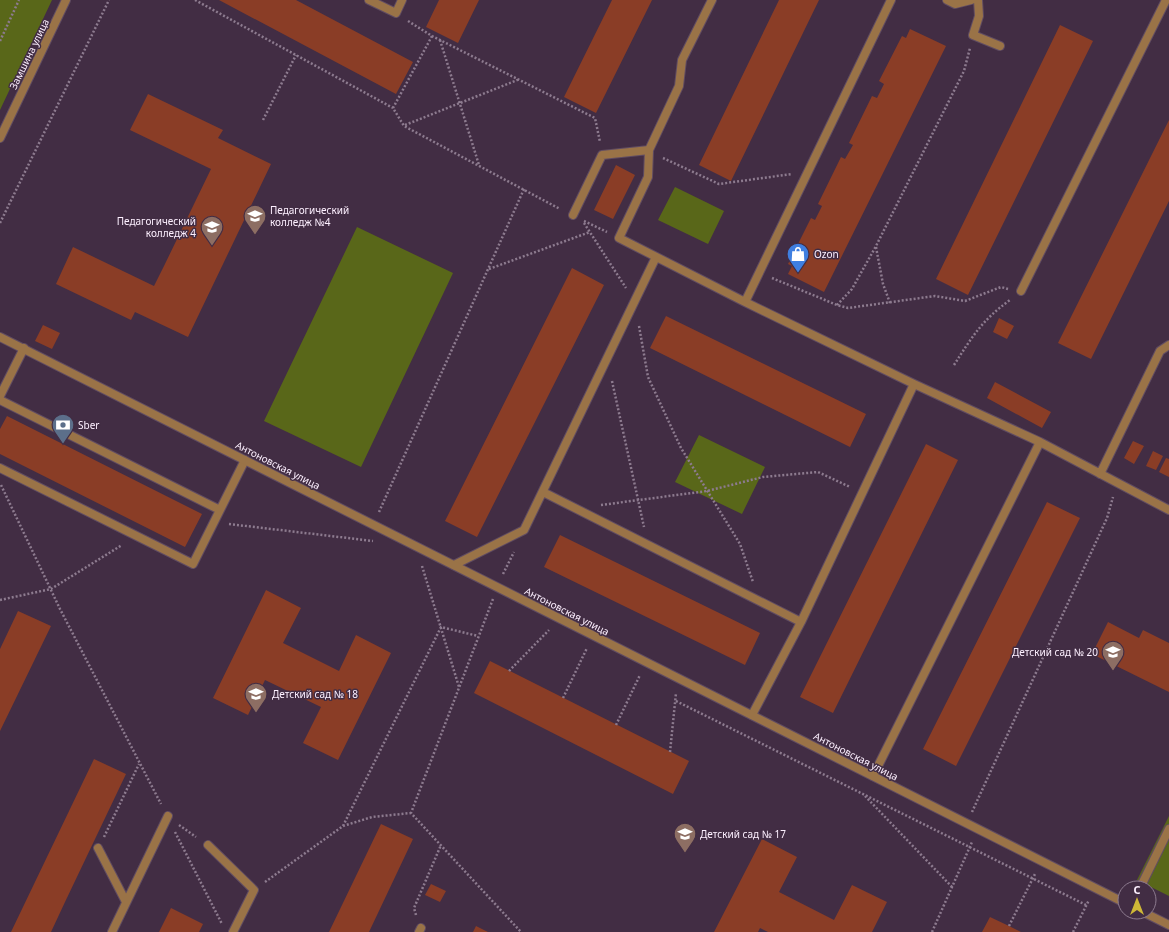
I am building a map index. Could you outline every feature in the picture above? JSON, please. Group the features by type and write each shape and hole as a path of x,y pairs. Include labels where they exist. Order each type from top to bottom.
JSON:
{"street":[{"name":"Замшина улица","path":"0,138 66,0"},
{"path":"370,0 396,13 402,0"},
{"path":"712,0 682,60 679,86 648,150 648,177 619,238 745,302 914,384 1040,442 1169,510"},
{"path":"745,302 891,0"},
{"path":"947,0 955,4 971,0"},
{"path":"978,0 979,16 973,35 1000,46"},
{"path":"1021,291 1166,0"},
{"path":"573,215 602,155 648,150"},
{"path":"454,565 524,530 656,256"},
{"name":"Антоновская улица","path":"0,336 1117,899"},
{"path":"1100,474 1160,351 1169,345"},
{"path":"0,396 24,348"},
{"path":"752,715 801,622 914,384"},
{"path":"0,400 220,510"},
{"path":"873,776 1040,442"},
{"path":"0,468 193,564 245,460"},
{"path":"543,492 801,622"},
{"path":"112,932 168,816"},
{"path":"1144,880 1169,828"},
{"path":"208,845 254,890 233,932"},
{"path":"98,848 126,902"},
{"path":"1157,919 1169,925"}],"path":[{"path":"0,40 19,0"},
{"path":"0,223 109,0"},
{"path":"195,0 394,108 404,126 573,215"},
{"path":"396,13 432,36 595,118 602,155"},
{"path":"837,306 852,289 876,246 964,71 973,35"},
{"path":"394,108 432,36"},
{"path":"440,40 479,166"},
{"path":"263,120 296,55"},
{"path":"404,126 520,79"},
{"path":"648,150 719,184 808,171"},
{"path":"373,524 524,189"},
{"path":"619,238 581,220 634,301 648,376 681,448 740,544 760,601"},
{"path":"488,270 590,232"},
{"path":"876,246 883,284 890,303"},
{"path":"759,273 837,306 848,308 935,296 965,301 1001,288 1021,291"},
{"path":"954,365 973,333 987,318 1021,291"},
{"path":"607,360 648,546"},
{"path":"575,508 707,491 763,477 818,472 864,492"},
{"path":"0,483 51,589 223,925"},
{"path":"967,823 1106,518 1118,483"},
{"path":"214,522 376,542"},
{"path":"411,813 497,587 524,530"},
{"path":"0,600 51,589 136,536"},
{"path":"416,546 459,688"},
{"path":"509,671 560,619"},
{"path":"441,627 478,636"},
{"path":"343,826 441,627"},
{"path":"563,698 593,635"},
{"path":"616,725 646,662"},
{"path":"670,752 678,678"},
{"path":"676,701 1086,906"},
{"path":"98,848 139,763"},
{"path":"863,795 952,887"},
{"path":"254,890 343,826 372,817 411,813"},
{"path":"411,813 520,932"},
{"path":"168,816 208,845"},
{"path":"932,932 977,828"},
{"path":"420,930 414,908 441,845"},
{"path":"1009,926 1041,861"},
{"path":"1073,932 1095,888"}],"green space":[{"path":"0,0 52,0 0,110"},
{"path":"675,187 724,211 708,244 658,220"},
{"path":"357,227 453,273 361,467 264,421"},
{"path":"699,435 765,467 742,514 675,482"},
{"path":"1169,816 1169,896 1157,890 1157,880 1137,880"}],"building":[{"path":"219,0 296,0 413,62 396,94"},
{"path":"439,0 479,0 458,43 426,27"},
{"path":"612,0 652,0 596,113 564,97"},
{"path":"779,0 819,0 731,181 699,165"},
{"path":"1060,25 1093,41 968,295 936,279"},
{"path":"910,29 946,46 824,292 788,274 792,266 788,264 811,218 815,220 822,206 818,204 841,157 845,159 853,145 849,143 872,96 877,98 884,84 879,81 902,36 906,38"},
{"path":"148,94 223,130 218,138 271,164 188,337 135,312 131,320 56,284 73,247 154,286 211,169 130,130"},
{"path":"1169,120 1169,201 1091,359 1058,343"},
{"path":"616,165 635,175 613,219 594,210"},
{"path":"572,268 604,285 477,537 445,521"},
{"path":"666,316 866,414 850,447 650,348"},
{"path":"999,318 1014,326 1007,339 993,332"},
{"path":"43,325 60,333 52,349 35,341"},
{"path":"995,382 1051,412 1042,428 987,398"},
{"path":"7,416 202,514 185,547 0,454 0,429"},
{"path":"1133,441 1144,446 1134,464 1124,458"},
{"path":"926,444 958,460 833,713 800,697"},
{"path":"1153,451 1163,456 1156,470 1146,466"},
{"path":"1166,458 1169,459 1169,477 1159,472"},
{"path":"1047,502 1080,518 956,766 923,749"},
{"path":"560,535 760,633 745,665 544,567"},
{"path":"266,590 301,608 283,643 339,671 356,635 391,653 338,760 303,743 321,707 265,680 248,715 213,698"},
{"path":"18,611 51,626 0,731 0,649"},
{"path":"1108,622 1139,638 1143,630 1169,643 1169,692 1092,654"},
{"path":"490,661 689,761 673,794 474,693"},
{"path":"94,759 126,774 51,932 11,932"},
{"path":"381,824 413,839 369,932 329,932"},
{"path":"762,839 797,857 779,892 834,920 852,885 887,902 872,932 768,932 760,928 758,932 714,932"},
{"path":"431,884 446,891 440,902 425,895"},
{"path":"171,908 203,924 199,932 159,932"},
{"path":"990,917 1009,926 1021,932 982,932"},
{"path":"476,926 488,932 473,932"}],"place":[{"name":"Педагогический колледж №4","path":"255,236"},
{"name":"Педагогический колледж 4","path":"212,246"},
{"name":"Ozon","path":"798,274"},
{"name":"Sber","path":"63,444"},
{"name":"Детский сад № 20","path":"1113,672"},
{"name":"Детский сад № 18","path":"256,714"},
{"name":"Детский сад № 17","path":"685,854"}]}
